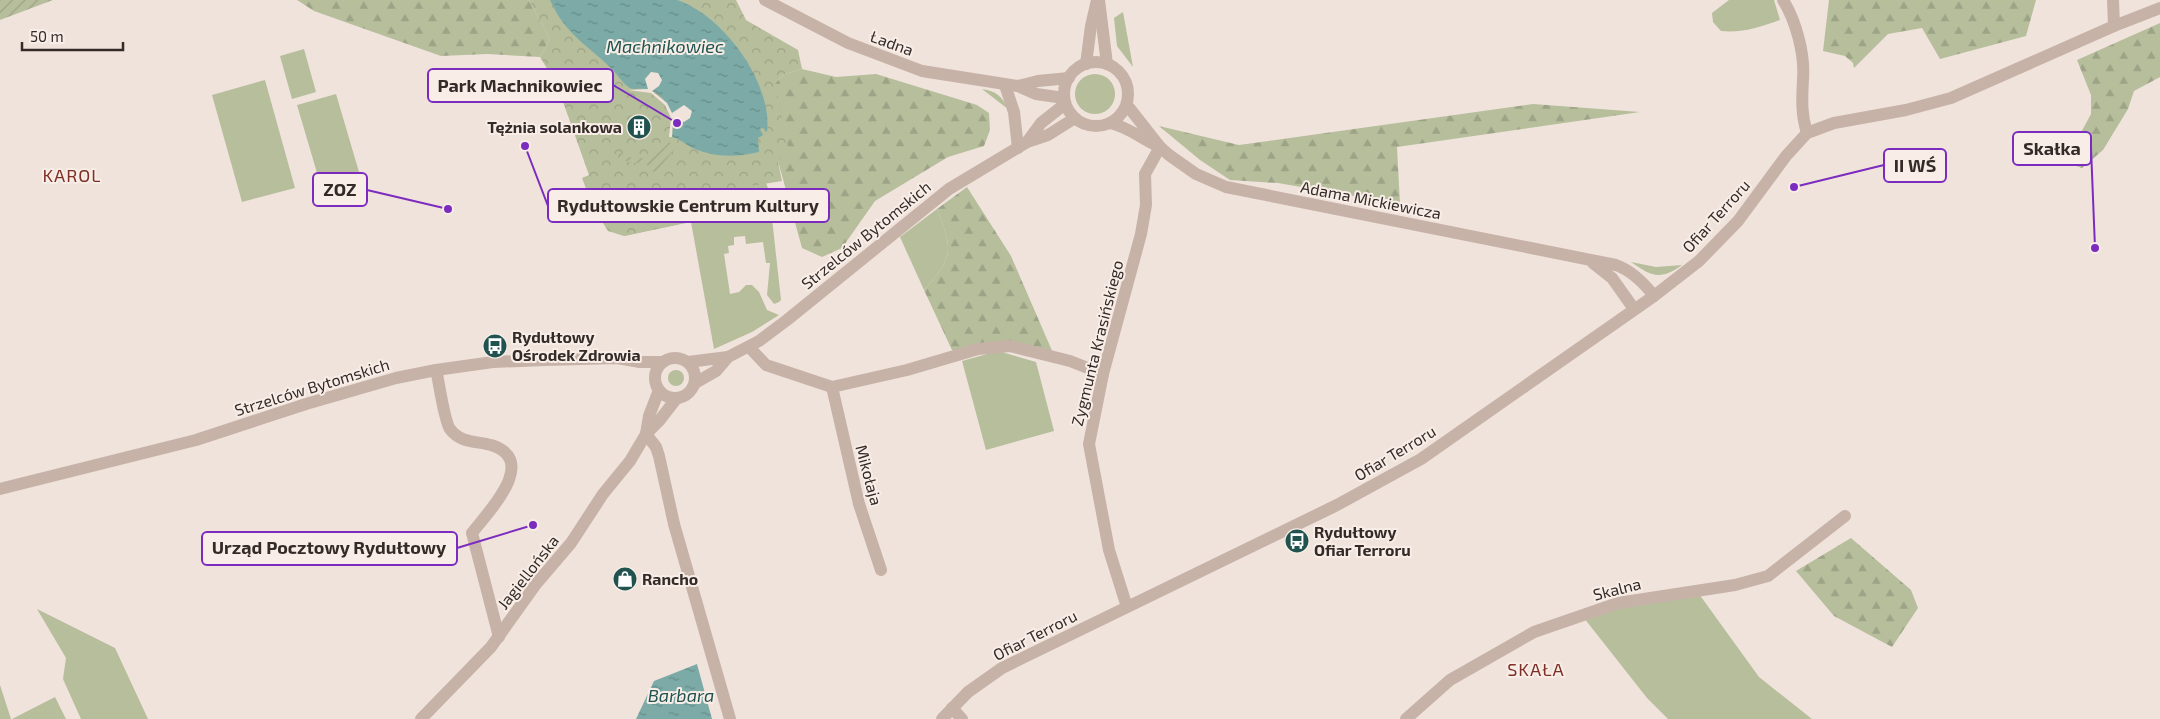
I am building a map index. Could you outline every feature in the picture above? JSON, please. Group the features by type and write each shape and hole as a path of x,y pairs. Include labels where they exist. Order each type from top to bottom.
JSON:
{"street":[{"name":"Ładna","path":"765,0 848,43 897,62 948,77 1018,86 1036,94 1065,101"},
{"path":"1086,64 1090,26 1098,0"},
{"path":"1098,0 1107,64"},
{"path":"1783,0 1795,28 1803,63 1802,116 1807,133"},
{"path":"2113,0 2114,26"},
{"name":"Ofiar Terroru","path":"942,719 980,683 1002,668 1337,506 1404,470 1470,426 1654,296 1699,261 1724,236 1754,201 1786,156 1807,133 1834,123 1906,110 1951,98 2114,26 2160,8"},
{"path":"1086,64 1107,64 1124,78 1128,91 1127,104 1123,112 1110,123 1094,126 1075,118 1065,101 1068,78 1086,64"},
{"name":"Ładna","path":"1018,86 1038,81 1068,78"},
{"path":"1005,84 1022,145"},
{"name":"Strzelców Bytomskich","path":"1022,145 1041,123 1065,101"},
{"name":"Adama Mickiewicza","path":"1127,104 1160,147"},
{"name":"Strzelców Bytomskich","path":"728,357 749,347 787,320 949,189 1022,145 1048,135 1075,118"},
{"name":"Adama Mickiewicza","path":"1110,123 1121,126 1160,147 1196,174 1226,188 1625,268 1644,284 1654,296"},
{"name":"Zygmunta Krasińskiego","path":"1127,607 1109,550 1089,444 1103,374 1141,234 1146,206 1145,174 1160,147"},
{"name":"Adama Mickiewicza","path":"1586,259 1612,278 1634,309"},
{"path":"749,347 766,365 832,387 906,370 978,349 1010,346 1070,361 1103,374"},
{"path":"688,362 728,357"},
{"path":"695,383 716,371 728,357"},
{"name":"Strzelców Bytomskich","path":"0,489 196,440 306,404 396,378 436,370 492,362 546,360 617,358 640,362 663,362"},
{"path":"646,434 660,421 676,399 690,392 695,383 695,372 688,362 679,358 663,362 654,377"},
{"path":"640,362 654,377 659,390 666,396 676,399"},
{"path":"436,370 449,428 460,438 493,446 506,454 512,464 512,473 508,485 472,533 499,637"},
{"name":"Mikołaja","path":"832,387 859,504 881,570"},
{"path":"659,390 649,416 646,434 658,451 674,524 730,719"},
{"name":"Jagiellońska","path":"421,719 499,637 536,584 571,543 603,494 630,461 646,434"},
{"name":"Skalna","path":"1406,719 1456,677 1534,632 1618,603 1735,585 1768,576 1845,516"},
{"path":"952,708 962,719"}],"green space":[{"path":"0,0 53,0 0,20"},
{"path":"297,0 529,0 550,39 540,57 487,54 441,56 314,11"},
{"path":"529,0 736,0 746,20 798,50 802,69 785,74 775,83 788,147 778,161 782,181 712,192 711,217 624,236 608,231 594,209 582,178 589,175 557,85 540,57 550,39"},
{"path":"1729,0 1774,0 1780,20 1744,30 1721,31 1713,22 1712,13"},
{"path":"1829,0 2036,0 2026,36 1940,59 1922,28 1888,34 1854,68 1853,63 1845,56 1823,51"},
{"path":"1123,12 1133,67 1117,46 1114,18"},
{"path":"2160,23 2160,77 2134,91 2128,109 2103,150 2082,168 2065,162 2091,114 2091,95 2077,60"},
{"path":"304,49 316,92 292,99 280,56"},
{"path":"802,69 836,77 876,74 977,105 989,113 990,130 984,146 948,157 875,201 842,248 822,257 802,248 778,161 775,83 785,74"},
{"path":"1099,74 1106,77 1112,83 1115,94 1114,102 1106,111 1099,114 1091,114 1084,111 1076,102 1075,90 1078,83 1087,75"},
{"path":"265,80 295,188 242,202 212,95"},
{"path":"982,89 998,95 1008,109"},
{"path":"336,94 359,172 320,183 297,105"},
{"path":"1533,104 1640,112 1397,147 1400,204 1278,183 1230,180 1200,160 1159,126 1239,145"},
{"path":"669,142 675,149 655,173 645,163 632,163 618,158 618,152 639,158 652,156"},
{"path":"759,163 769,191 781,300 774,304 767,295 770,263 766,263 763,242 746,244 745,236 734,237 734,245 728,246 729,253 724,254 730,294 739,292 746,285 752,285 759,292 767,310 779,315 752,332 714,349 691,222 624,236"},
{"path":"967,187 1011,256 1053,353 1015,343 957,352 952,350 924,290 941,269 946,261 948,252 946,234 937,209"},
{"path":"937,209 946,234 948,252 946,261 941,269 924,290 900,237"},
{"path":"1631,262 1656,267 1682,265 1668,273 1656,275 1644,271"},
{"path":"998,351 1036,362 1054,431 986,450 962,361"},
{"path":"676,370 684,378 676,386 668,378"},
{"path":"1851,538 1911,590 1918,608 1892,647 1834,616 1796,571"},
{"path":"1699,594 1759,677 1812,719 1668,719 1647,698 1584,618 1620,607"},
{"path":"37,609 115,648 148,719 81,719 63,679 66,658"},
{"path":"0,685 11,719 0,719"},
{"path":"55,697 66,719 12,719"}],"water":[{"name":"Machnikowiec","path":"550,0 677,0 694,8 711,20 742,53 762,93 767,113 767,132 763,128 760,129 763,135 758,138 759,152 734,156 709,154 690,147 672,137 671,114 659,95 653,91 632,89 627,86 611,68 569,30"},
{"name":"Barbara","path":"697,664 712,719 636,719 654,681"}],"pier":[{"path":"651,72 658,73 662,80 659,86 652,91 667,103 672,113 684,105 692,111 690,118 684,122 673,118 672,137 669,137 671,118 665,105 651,93 628,90 648,89 645,79"}],"place":[{"name":"Park Machnikowiec","path":"677,123"},
{"name":"Tężnia solankowa","path":"639,127"},
{"name":"Rydułtowskie Centrum Kultury","path":"525,146"},
{"name":"II WŚ","path":"1794,187"},
{"name":"ZOZ","path":"448,209"},
{"name":"Skałka","path":"2095,248"},
{"name":"Rydułtowy Ośrodek Zdrowia","path":"495,346"},
{"name":"Urząd Pocztowy Rydułtowy","path":"533,525"},
{"name":"Rydułtowy Ofiar Terroru","path":"1297,541"},
{"name":"Rancho","path":"625,579"}],"district":[{"name":"KAROL","path":"72,176"},
{"name":"SKAŁA","path":"1536,670"}]}
